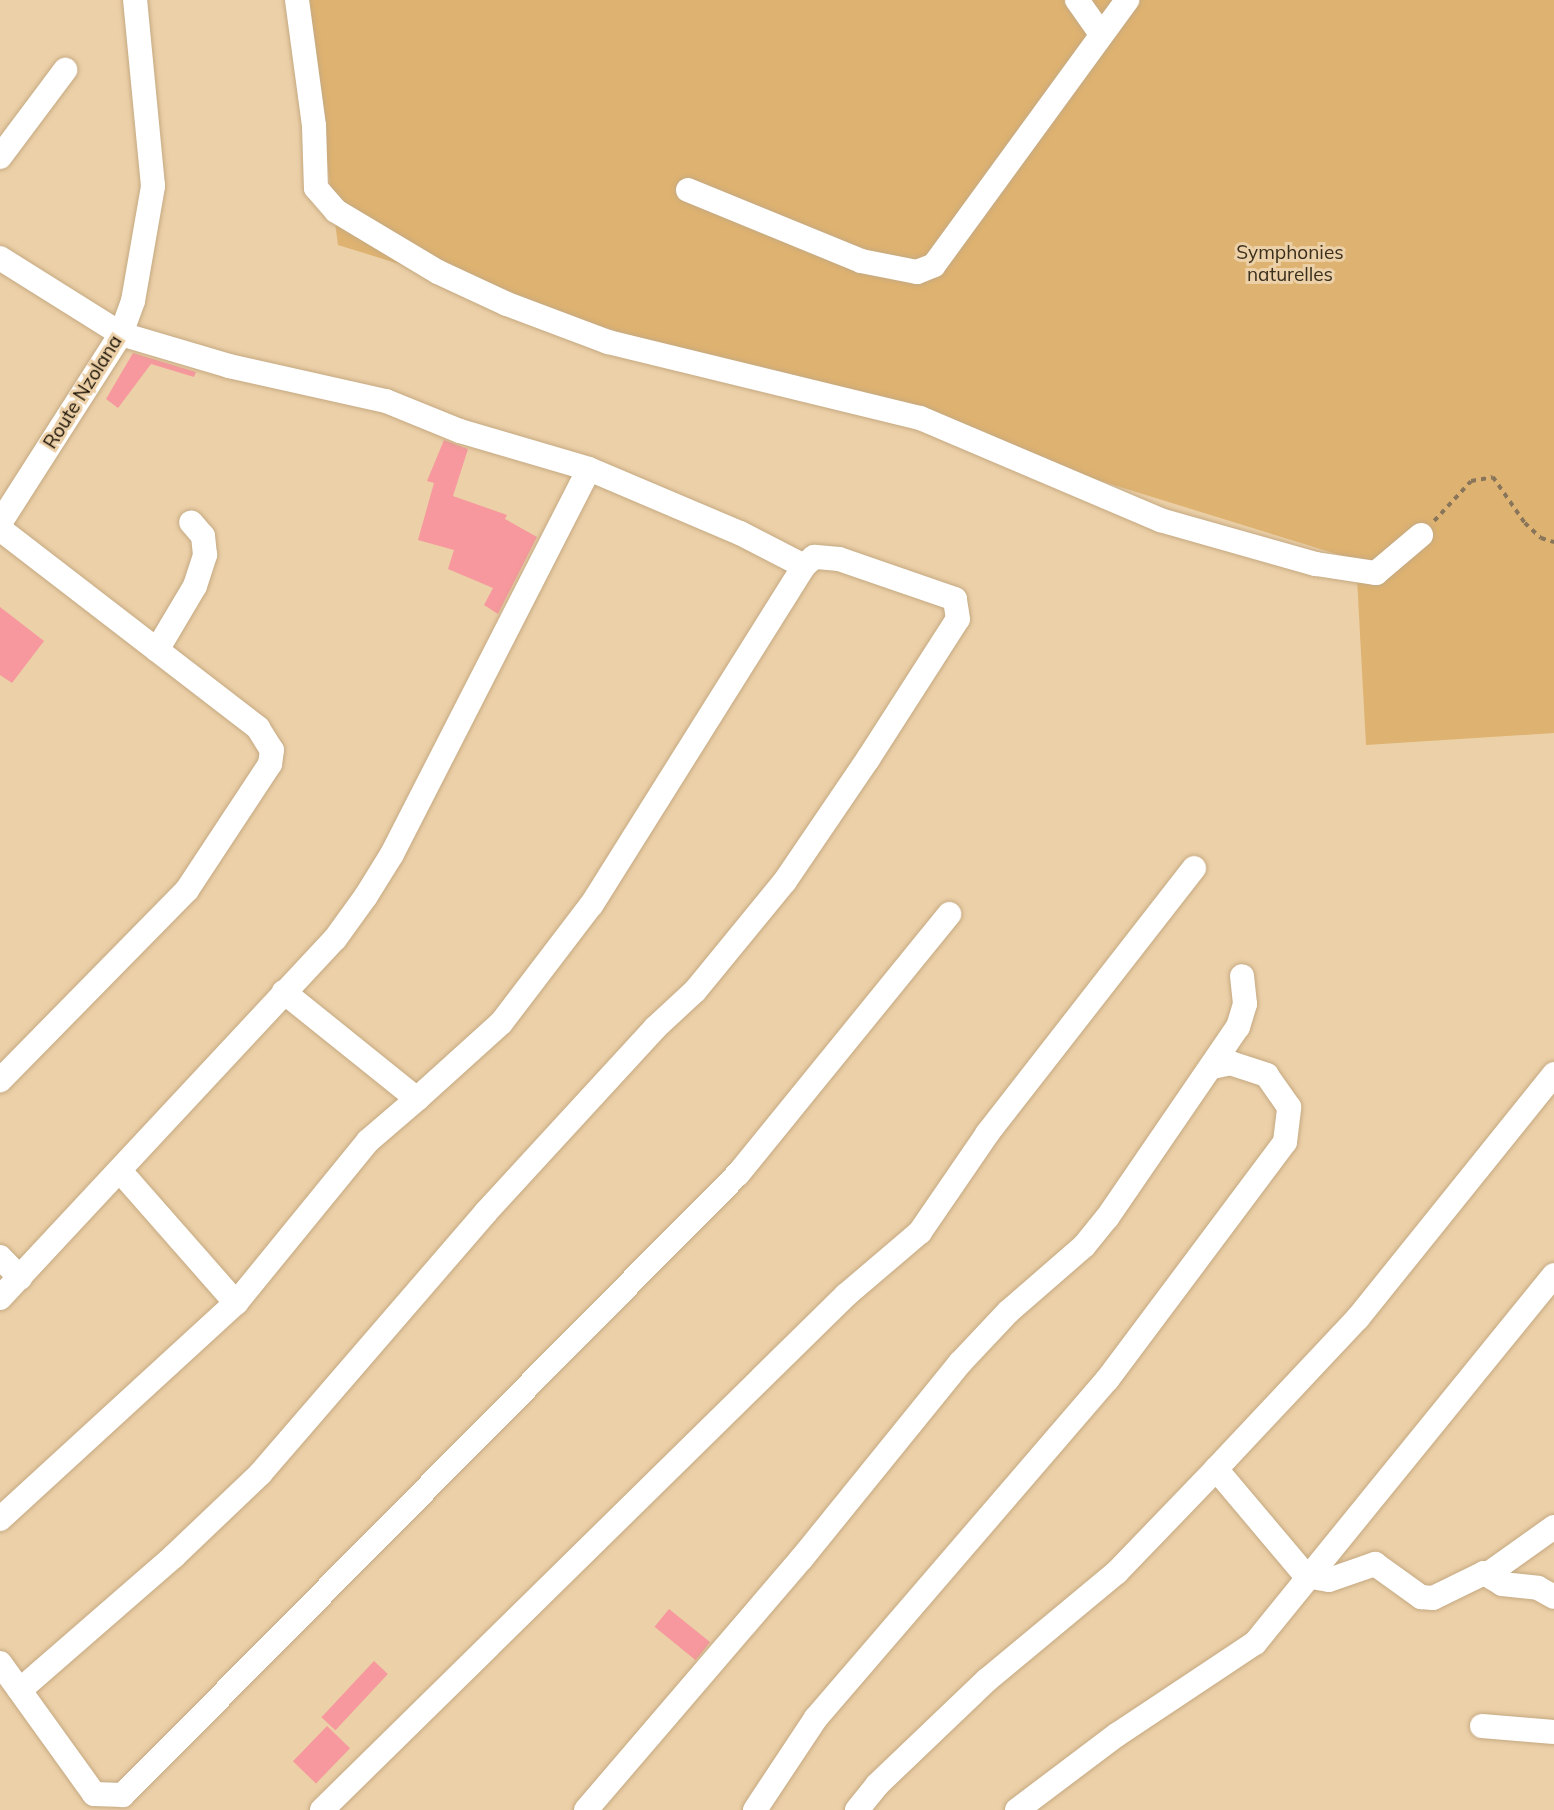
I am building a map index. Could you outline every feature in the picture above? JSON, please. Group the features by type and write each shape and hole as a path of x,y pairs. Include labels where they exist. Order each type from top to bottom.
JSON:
{"street":[{"name":"Route Nzolana","path":"0,523 121,334 146,240 153,186 135,0"},
{"path":"297,0 314,126 316,188 336,211 438,272 507,304 608,342 920,418 1160,520 1316,564 1376,573 1421,535"},
{"path":"1077,0 1101,34"},
{"path":"688,190 861,261 917,272 934,265 1127,0"},
{"path":"0,157 65,70"},
{"path":"0,258 121,334 229,366 386,401 460,431 589,469 740,533 804,566"},
{"path":"0,1298 121,1172 335,939 392,854 589,469"},
{"path":"157,650 195,586 205,555 203,536 191,522"},
{"path":"0,529 258,728 268,739 270,764 187,890 0,1080"},
{"path":"0,1519 236,1303 368,1141 501,1023 558,950 804,566 814,557 839,559 945,591 959,606 958,619 785,881 695,991 655,1028 486,1212 260,1474 174,1556 20,1690"},
{"path":"322,1810 836,1305 920,1232 987,1134 1194,868"},
{"path":"0,1663 94,1794 123,1795 373,1546 462,1447 738,1174 949,914"},
{"path":"586,1810 802,1558 960,1363 1008,1312 1084,1246 1238,1027 1245,1004 1242,976"},
{"path":"284,992 417,1099"},
{"path":"755,1810 816,1718 1107,1380 1285,1142 1289,1107 1268,1075 1231,1063 1212,1067"},
{"path":"857,1810 877,1785 987,1679 1117,1572 1216,1469 1358,1318 1554,1074"},
{"path":"121,1172 236,1303"},
{"path":"0,1257 20,1278"},
{"path":"1017,1810 1128,1727 1255,1643 1279,1617 1306,1576 1554,1275"},
{"path":"1216,1469 1306,1576 1340,1578 1375,1564 1421,1597 1433,1598 1489,1574 1554,1527"},
{"path":"1489,1574 1502,1584 1538,1588 1554,1597"},
{"path":"1482,1726 1554,1732"}],"path":[{"path":"1421,535 1471,481 1493,477 1525,523 1541,538 1554,542"}],"green space":[{"name":"Symphonies naturelles","path":"306,0 1554,0 1554,733 1366,745 1356,560 338,245"}],"building":[{"path":"133,353 196,372 194,377 151,364 118,408 106,399"},
{"path":"444,440 468,449 453,496 507,515 505,519 537,537 498,614 484,605 493,588 448,569 454,550 418,540 434,483 427,481"},
{"path":"0,607 44,641 12,683 0,675"},
{"path":"669,1609 710,1642 696,1660 655,1627"},
{"path":"374,1661 388,1674 335,1730 321,1717"},
{"path":"327,1726 350,1748 316,1783 293,1761"}]}
